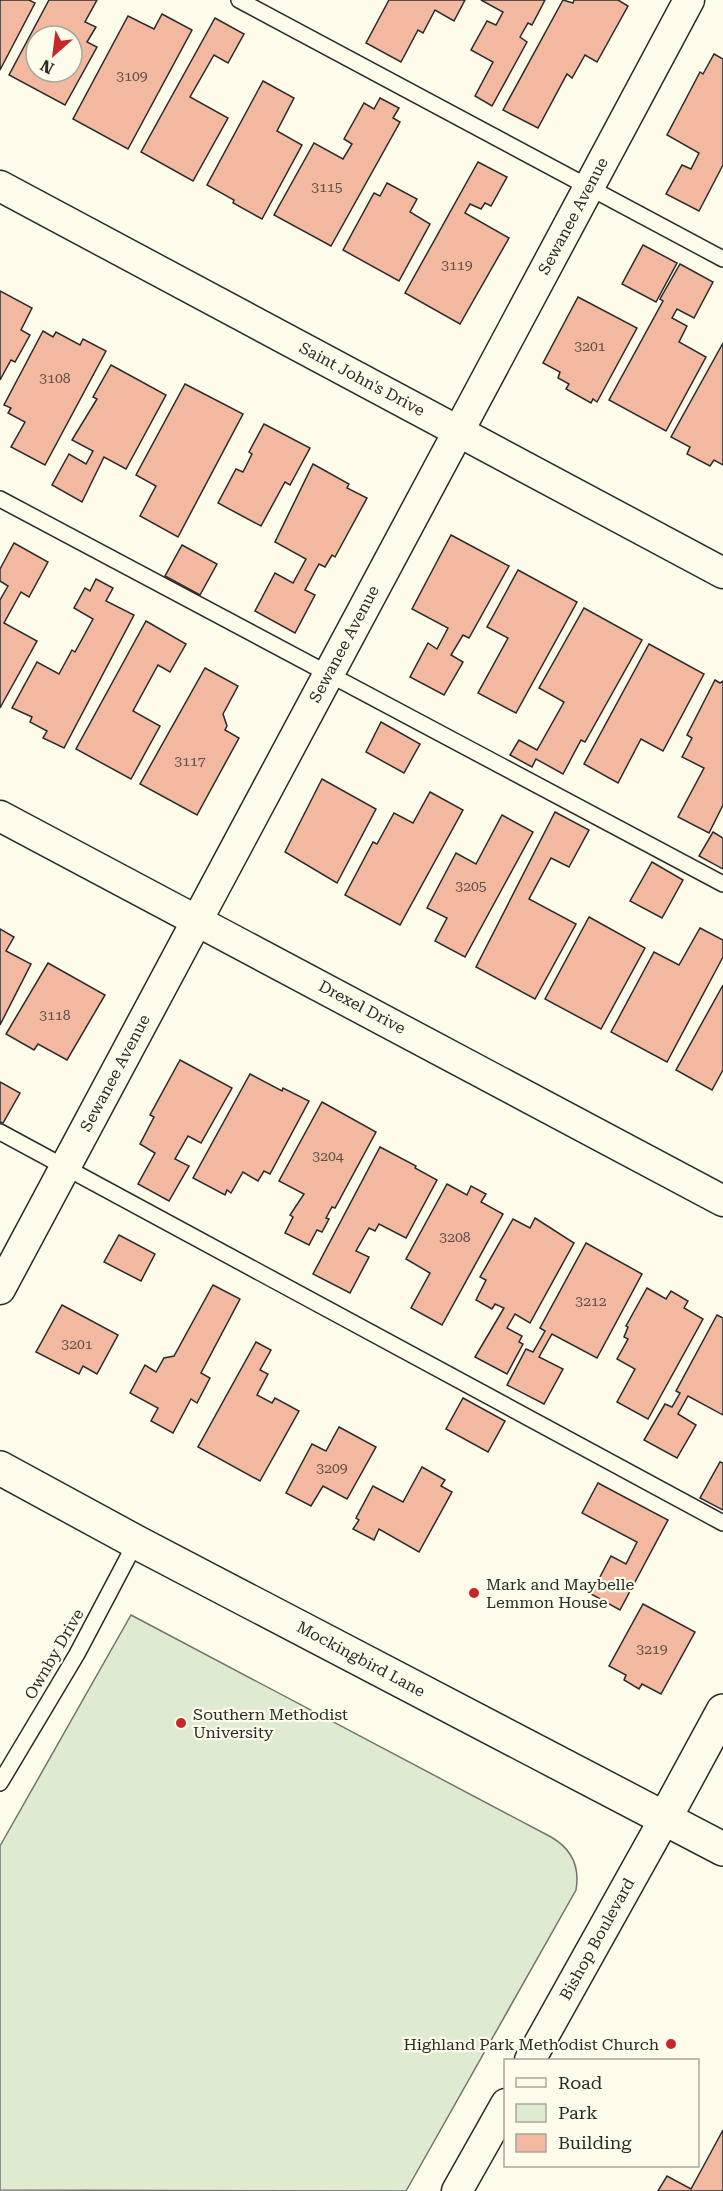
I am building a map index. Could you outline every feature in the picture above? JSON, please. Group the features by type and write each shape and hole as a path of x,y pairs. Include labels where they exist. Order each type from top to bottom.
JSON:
{"main road":[{"name":"Mockingbird Lane","path":"0,1468 136,1542 723,1849"},
{"path":"665,1818 723,1711"}],"street":[{"name":"Sewanee Avenue","path":"0,1289 689,0"},
{"name":"Saint John's Drive","path":"0,186 723,573"},
{"name":"Drexel Drive","path":"0,816 723,1201"},
{"name":"Bishop Boulevard","path":"531,2059 665,1818"},
{"path":"457,2191 504,2108"}],"lane":[{"path":"239,0 723,259"},
{"path":"0,499 723,884"},
{"path":"0,1132 723,1523"},
{"name":"Ownby Drive","path":"0,1783 77,1654 136,1542"}],"green space":[{"name":"Southern Methodist University","path":"131,1615 551,1837 564,1847 573,1859 577,1874 576,1890 406,2191 0,2190 0,1846"}],"building":[{"path":"0,0 29,0 35,3 0,70"},
{"path":"49,0 97,0 85,22 96,27 87,42 97,47 84,71 84,24 36,24"},
{"path":"389,0 465,0 454,21 435,10 423,33 418,30 401,62 366,43"},
{"path":"481,0 545,0 532,25 528,23 520,37 527,42 492,106 475,96 493,62 471,50 487,21 496,25 503,12"},
{"path":"563,0 573,3 574,0 618,0 628,6 597,62 585,55 572,78 567,74 538,128 503,110"},
{"path":"162,14 192,30 128,149 73,119 128,16 154,29"},
{"path":"215,18 244,34 228,63 214,55 190,97 228,118 193,181 141,152"},
{"path":"24,47 24,83 9,75"},
{"path":"714,54 723,59 723,165 699,211 666,194 682,165 691,169 699,153 667,135 700,72 703,74"},
{"path":"263,81 294,98 277,131 302,145 262,219 207,185"},
{"path":"26,84 77,84 65,105"},
{"path":"380,98 399,108 393,118 400,122 331,246 274,215 314,143 343,159 352,144 344,139 364,103 374,109"},
{"path":"478,162 507,177 491,206 485,203 481,209 470,204 465,213 509,238 460,324 405,293"},
{"path":"387,183 417,199 410,212 430,224 399,281 343,250 374,193 380,196"},
{"path":"643,245 677,263 656,302 622,284"},
{"path":"680,264 713,282 694,318 677,309 672,318 687,326 679,342 706,357 666,431 609,400 663,301 660,299"},
{"path":"0,291 32,308 21,330 30,335 15,362 11,360 0,380"},
{"path":"578,297 637,328 597,402 593,399 591,403 566,389 569,384 558,378 560,372 543,363"},
{"path":"43,331 53,337 56,332 80,345 83,339 106,351 45,465 11,447 25,422 8,413 11,408 4,405"},
{"path":"723,343 723,465 714,460 710,466 687,454 690,447 671,437"},
{"path":"111,365 166,395 126,469 104,457 82,502 52,485 69,454 86,464 93,451 72,440 97,399 93,397"},
{"path":"185,384 243,414 178,537 140,516 156,486 136,475"},
{"path":"264,424 310,448 290,485 285,482 261,526 218,503 236,469 243,472 252,454 249,452"},
{"path":"313,464 349,484 347,488 367,498 335,557 332,555 325,567 319,564 305,590 315,595 295,633 255,611 275,573 293,583 306,559 275,542"},
{"path":"451,535 509,566 469,638 463,635 451,655 463,662 444,695 410,677 428,643 437,649 448,628 412,609"},
{"path":"14,543 48,562 29,597 21,592 4,623 37,641 0,708 0,600 8,586 0,581 0,569"},
{"path":"182,545 217,564 200,595 165,576"},
{"path":"518,570 577,602 516,713 478,693 508,638 487,627"},
{"path":"96,579 113,588 106,601 134,615 64,748 43,738 47,731 30,722 32,717 12,708 37,662 59,674 72,650 75,652 93,619 74,608 85,588 90,591"},
{"path":"584,608 642,640 585,742 581,740 563,774 536,759 532,767 510,755 519,740 537,750 564,702 539,688"},
{"path":"146,621 186,644 170,672 158,665 133,711 160,726 131,779 76,749"},
{"path":"649,644 704,674 663,751 641,739 618,783 584,764"},
{"path":"205,668 238,686 223,714 227,726 225,730 239,738 197,815 140,784"},
{"path":"715,680 720,683 723,681 723,805 709,833 678,817 704,768 682,757 692,738 687,735"},
{"path":"381,722 420,744 404,773 366,752"},
{"path":"322,779 376,809 337,883 285,852"},
{"path":"430,792 463,810 400,925 345,895 373,842 377,844 394,813 413,823"},
{"path":"555,812 589,830 569,867 551,858 529,899 576,924 535,999 476,967"},
{"path":"502,815 533,832 465,957 435,941 447,918 427,908 456,853 476,864"},
{"path":"713,832 723,838 723,869 699,856"},
{"path":"652,862 683,880 662,918 630,901"},
{"path":"589,917 645,948 601,1029 545,999"},
{"path":"700,928 723,940 723,957 667,1062 611,1032 654,952 679,965"},
{"path":"0,929 14,937 6,951 31,964 0,1025"},
{"path":"48,963 105,995 67,1060 38,1044 34,1050 6,1034"},
{"path":"723,985 723,1070 712,1090 676,1070"},
{"path":"180,1060 232,1088 201,1143 188,1136 175,1159 189,1166 169,1201 138,1184 155,1153 140,1144 154,1117 150,1115"},
{"path":"250,1074 282,1091 283,1088 309,1101 270,1174 264,1171 258,1181 243,1172 231,1193 227,1190 225,1195 193,1178"},
{"path":"0,1082 20,1093 3,1123 0,1122"},
{"path":"322,1102 376,1132 335,1208 332,1207 326,1218 329,1219 322,1232 317,1230 309,1245 285,1233 293,1217 290,1215 304,1194 279,1181"},
{"path":"380,1147 437,1180 406,1238 379,1224 375,1231 369,1228 356,1251 369,1257 350,1293 313,1274"},
{"path":"447,1184 467,1195 471,1186 486,1194 481,1202 503,1214 442,1325 411,1308 430,1273 406,1259"},
{"path":"535,1218 574,1243 530,1323 515,1314 507,1328 522,1336 519,1342 523,1344 507,1374 475,1357 504,1308 495,1304 492,1309 476,1300 486,1280 480,1277 513,1219 530,1228"},
{"path":"119,1235 155,1254 141,1281 104,1262"},
{"path":"586,1243 642,1274 597,1358 552,1334 539,1357 563,1369 544,1404 507,1385 526,1349 533,1352 545,1331 540,1328"},
{"path":"213,1285 240,1299 201,1373 210,1378 197,1403 191,1399 173,1433 151,1421 158,1408 130,1393 145,1365 156,1372 164,1358 174,1356"},
{"path":"647,1288 666,1299 671,1291 688,1301 684,1308 703,1319 648,1419 617,1402 635,1369 617,1359 628,1339 624,1337 628,1327 626,1326"},
{"path":"62,1305 118,1335 97,1374 83,1366 79,1374 36,1352"},
{"path":"717,1315 723,1318 723,1415 688,1396 678,1414 696,1425 677,1458 644,1440 665,1404 672,1407 680,1393 676,1391"},
{"path":"256,1342 271,1350 260,1370 268,1374 257,1395 272,1403 275,1398 299,1411 260,1481 198,1447"},
{"path":"463,1398 505,1421 488,1452 446,1429"},
{"path":"339,1427 376,1447 347,1499 323,1486 311,1506 286,1493 312,1444 326,1451"},
{"path":"720,1462 723,1463 723,1510 700,1498"},
{"path":"422,1467 445,1480 441,1486 452,1492 419,1552 379,1529 374,1540 353,1529 359,1520 356,1518 373,1486 403,1502"},
{"path":"598,1483 668,1520 620,1610 591,1594 611,1556 626,1564 637,1542 582,1513"},
{"path":"643,1604 695,1632 661,1694 642,1684 639,1689 624,1680 626,1675 609,1666"},
{"path":"723,2130 723,2191 658,2191 667,2176 691,2189"}],"place":[{"name":"Mark and Maybelle Lemmon House","path":"474,1593"},
{"name":"Southern Methodist University","path":"181,1723"},
{"name":"Highland Park Methodist Church","path":"671,2044"}]}
